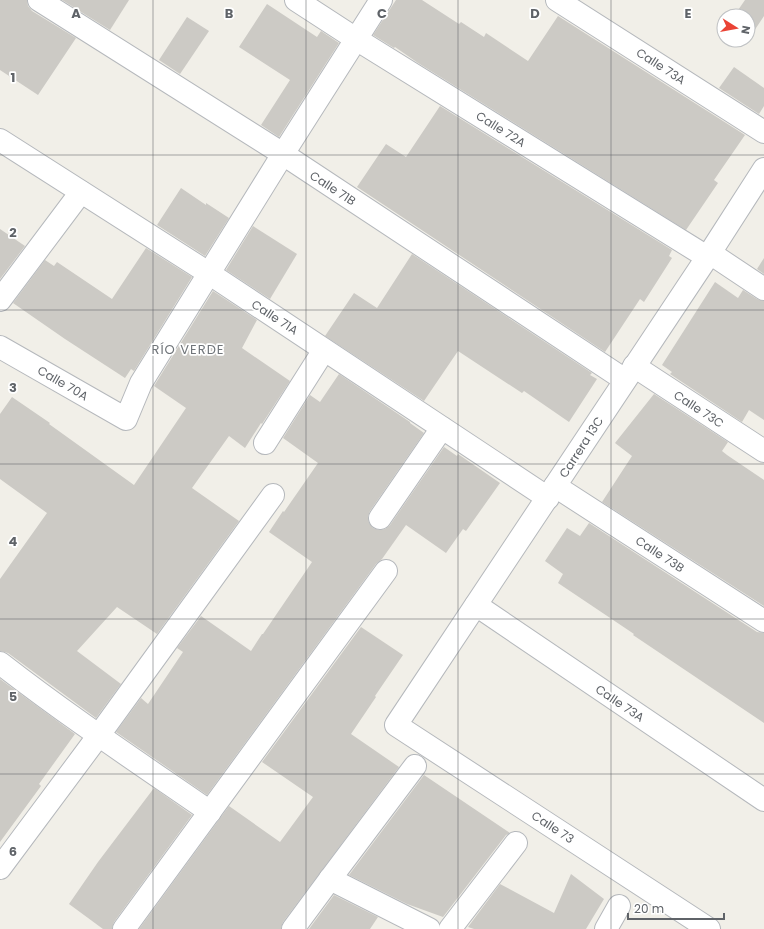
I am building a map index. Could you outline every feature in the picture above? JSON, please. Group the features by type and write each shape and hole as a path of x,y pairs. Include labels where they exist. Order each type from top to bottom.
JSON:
{"street":[{"name":"Calle 71B","path":"39,0 629,373"},
{"name":"Calle 72A","path":"296,0 356,39 764,289"},
{"path":"210,274 283,154 381,0"},
{"name":"Calle 73A","path":"558,0 764,132"},
{"name":"Calle 71A","path":"0,140 210,274 442,428 551,492"},
{"name":"Carrera 13C","path":"396,725 764,169"},
{"path":"0,300 82,192"},
{"name":"Calle 70A","path":"0,347 126,419 141,383 210,274"},
{"path":"266,442 324,350"},
{"name":"Calle 73C","path":"629,373 764,451"},
{"path":"380,518 442,428"},
{"name":"Calle 73B","path":"551,492 764,621"},
{"path":"4,854 99,735 273,495"},
{"path":"124,929 386,571"},
{"name":"Calle 73A","path":"476,605 764,800"},
{"path":"0,663 34,690 210,812"},
{"name":"Calle 73","path":"396,725 709,929"},
{"path":"293,929 415,766"},
{"path":"450,929 516,843"},
{"path":"330,879 429,929"},
{"path":"606,929 619,906"}],"building":[{"path":"0,0 27,0 28,6 32,11 76,38 38,95 0,70"},
{"path":"62,0 129,0 110,30"},
{"path":"396,0 422,0 459,24 461,22 484,37 486,33 528,61 558,16 745,135 714,180 718,183 686,230 418,63 395,47 394,48 373,35"},
{"path":"745,0 764,0 764,16 756,28 756,8 740,8"},
{"path":"267,4 317,37 321,31 339,43 279,137 261,125 290,80 239,47"},
{"path":"187,17 209,31 180,74 159,60"},
{"path":"734,67 764,88 764,106 759,114 719,88"},
{"path":"440,106 672,250 669,256 672,258 644,302 640,299 605,352 357,187 386,144 406,157"},
{"path":"181,188 229,218 205,256 157,225"},
{"path":"253,226 297,254 270,299 226,270"},
{"path":"0,229 25,246 0,279"},
{"path":"146,248 192,277 134,371 131,369 125,378 13,303 45,260 54,266 57,262 112,299"},
{"path":"412,254 592,373 590,375 597,379 569,422 524,391 522,393 458,351 424,401 325,336 354,293 377,308"},
{"path":"764,258 764,274 757,269"},
{"path":"715,282 738,298 743,290 757,299 764,301 764,420 749,410 742,422 670,374 672,372 662,365"},
{"path":"213,291 257,320 242,348 290,381 245,448 229,436 192,488 239,521 157,634 117,607 77,651 121,684 96,718 8,653 0,651 0,579 47,513 0,479 0,414 12,397 134,485 186,408 154,386"},
{"path":"339,374 424,433 370,511 368,517 369,523 373,528 379,530 385,529 390,525 444,447 457,456 458,454 500,483 466,531 463,529 446,553 406,525 207,795 116,732 141,698 148,704 183,652 177,648 201,616 251,651 312,562 269,532 318,463 283,438 310,395 320,402"},
{"path":"654,394 728,442 722,451 764,480 764,606 602,502 632,456 615,443"},
{"path":"589,523 757,632 764,633 764,723 558,583 563,574 545,561 567,528 580,536"},
{"path":"361,627 403,655 351,734 399,767 283,922 281,929 139,929 229,806 280,842 313,797 262,762"},
{"path":"0,679 75,734 39,784 41,786 0,842"},
{"path":"424,775 510,833 506,835 443,917 407,904 349,875"},
{"path":"154,788 192,815 114,922 112,929 103,929 69,904 98,862"},
{"path":"571,874 604,899 586,929 474,929 468,927 500,884 554,913"},
{"path":"334,895 378,917 370,929 309,929"}],"district":[{"name":"RÍO VERDE","path":"188,349"}]}
